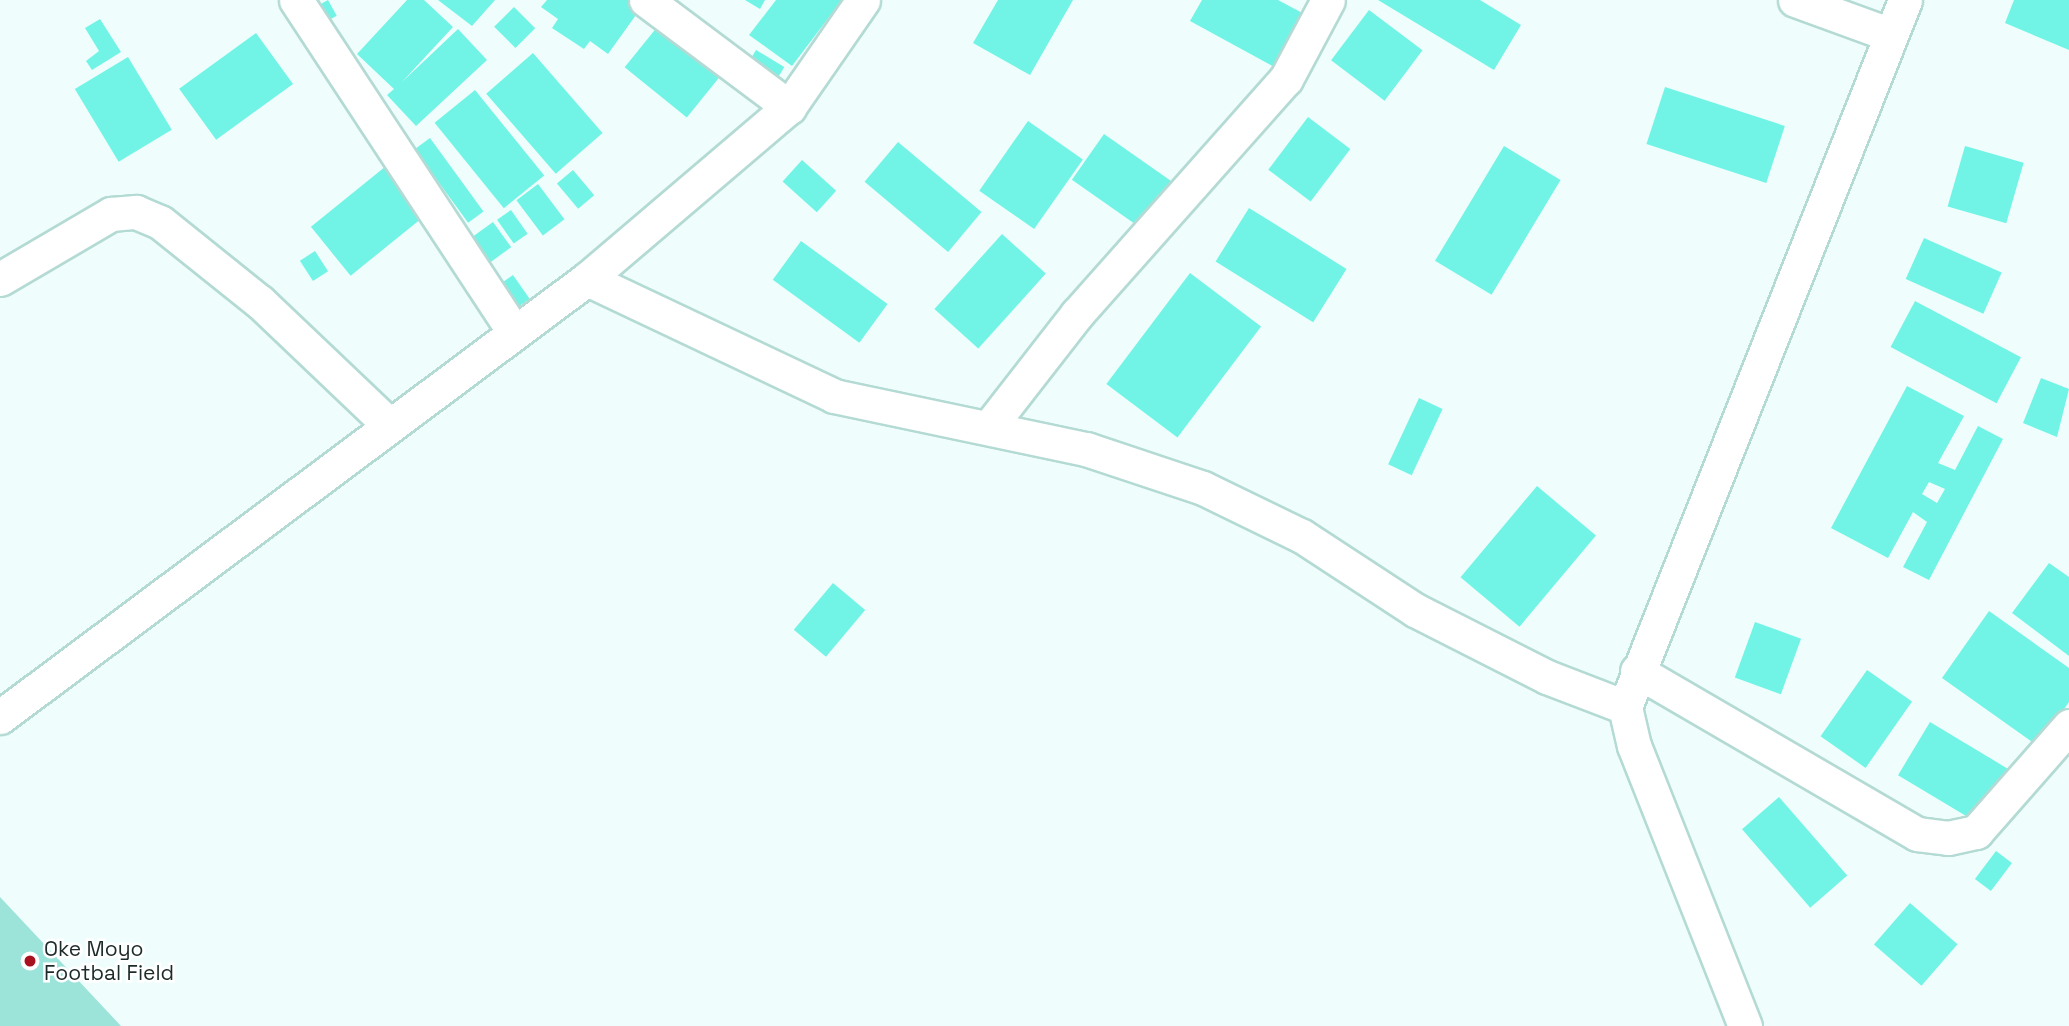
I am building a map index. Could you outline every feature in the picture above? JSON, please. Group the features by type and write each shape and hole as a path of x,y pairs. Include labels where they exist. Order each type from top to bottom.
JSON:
{"street":[{"path":"296,0 512,329"},
{"path":"646,0 789,107"},
{"path":"0,717 512,329 587,279 789,107 863,0"},
{"path":"989,427 1077,314 1286,79 1328,0"},
{"path":"1795,0 1891,35"},
{"path":"1745,1026 1634,746 1625,707 1905,0"},
{"path":"0,279 111,214 136,212 160,222 260,302 387,423"},
{"path":"587,279 834,396 1086,449 1203,488 1302,536 1415,610 1547,677 1625,707"},
{"path":"1637,671 1917,834 1938,836 1976,832 2069,726"}],"shaded area":[{"name":"Oke Moyo Footbal Field","path":"0,897 121,1026 0,1026"}],"building":[{"path":"328,0 337,16 320,25 311,9"},
{"path":"407,0 424,0 453,27 402,82 458,29 487,60 416,126 387,95 394,89 357,54"},
{"path":"438,0 495,0 472,26"},
{"path":"547,0 631,0 641,8 608,54 590,41 584,49 552,28 558,19 541,7"},
{"path":"745,0 765,0 760,9"},
{"path":"776,0 842,0 792,66 749,35"},
{"path":"998,0 1073,0 1030,75 973,43"},
{"path":"1202,0 1278,0 1308,16 1278,69 1190,21"},
{"path":"1378,0 1480,0 1521,25 1494,70"},
{"path":"2014,0 2069,0 2069,50 2005,23"},
{"path":"514,7 535,28 515,48 494,27"},
{"path":"1369,10 1423,50 1385,101 1331,60"},
{"path":"100,19 121,52 92,70 86,61 99,51 85,28"},
{"path":"658,26 720,76 687,118 625,67"},
{"path":"256,33 293,84 216,140 179,89"},
{"path":"756,50 784,67 778,78 749,61"},
{"path":"533,53 603,133 556,174 486,94"},
{"path":"128,57 172,130 119,162 75,89"},
{"path":"1665,87 1785,126 1766,183 1646,144"},
{"path":"475,90 544,175 504,208 435,123"},
{"path":"1308,117 1350,149 1311,202 1268,170"},
{"path":"1028,121 1083,159 1034,229 979,191"},
{"path":"1104,134 1176,184 1144,230 1072,180"},
{"path":"430,138 483,212 468,223 415,149"},
{"path":"898,142 981,212 948,252 865,182"},
{"path":"1504,146 1561,180 1492,295 1435,261"},
{"path":"1965,146 2024,163 2006,223 1948,207"},
{"path":"802,160 836,191 817,212 783,182"},
{"path":"391,162 431,211 351,276 311,227"},
{"path":"573,170 594,195 578,209 557,183"},
{"path":"538,184 564,219 543,235 516,200"},
{"path":"1249,208 1347,269 1313,322 1216,261"},
{"path":"511,210 528,234 514,244 497,220"},
{"path":"493,222 511,247 488,264 470,239"},
{"path":"1002,234 1046,273 978,349 934,309"},
{"path":"1924,238 2002,273 1983,314 1906,279"},
{"path":"801,241 888,304 859,343 773,280"},
{"path":"315,251 328,271 313,281 300,261"},
{"path":"1190,273 1261,327 1177,438 1106,384"},
{"path":"513,275 530,299 514,310 497,286"},
{"path":"1915,301 2021,357 1997,403 1891,347"},
{"path":"2041,378 2069,389 2057,437 2023,423"},
{"path":"1907,386 1964,416 1938,463 1955,470 1978,426 2003,439 1929,580 1903,567 1927,522 1913,512 1888,558 1831,528","holes":["1929,482 1945,489 1937,503 1922,494"]},
{"path":"1419,398 1443,409 1412,475 1388,464"},
{"path":"1537,486 1596,535 1519,627 1461,577"},
{"path":"2049,563 2069,577 2069,656 2012,613"},
{"path":"833,583 865,610 826,657 794,630"},
{"path":"1989,611 2069,668 2069,702 2038,746 1942,678"},
{"path":"1755,622 1801,639 1781,694 1735,677"},
{"path":"1867,670 1912,702 1866,768 1821,736"},
{"path":"1930,722 2011,770 1979,824 1898,775"},
{"path":"1779,797 1847,875 1810,908 1742,829"},
{"path":"1996,851 2012,863 1991,891 1975,879"},
{"path":"1910,903 1958,944 1921,986 1874,945"}],"place":[{"name":"Oke Moyo Footbal Field","path":"30,961"}]}
